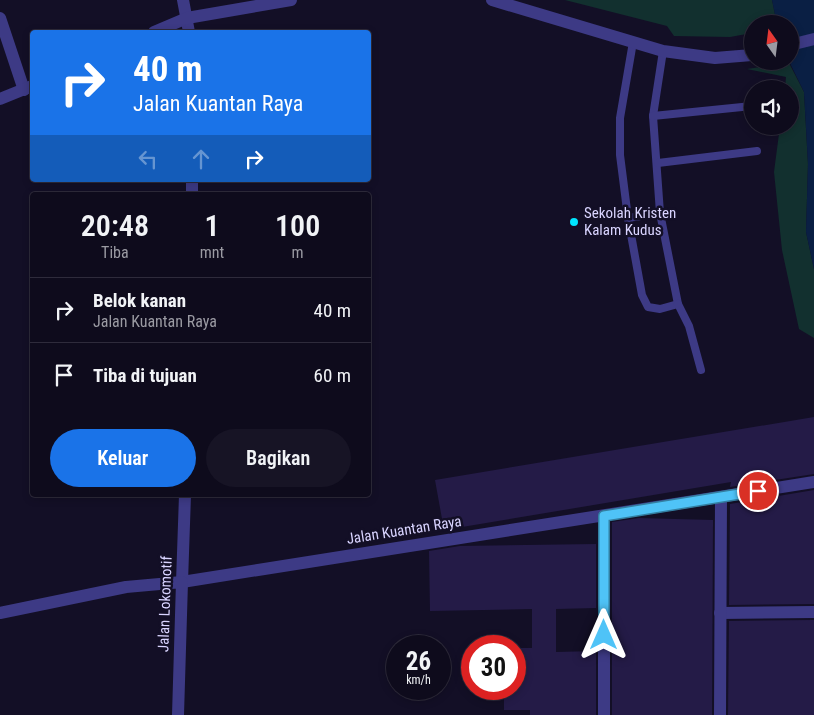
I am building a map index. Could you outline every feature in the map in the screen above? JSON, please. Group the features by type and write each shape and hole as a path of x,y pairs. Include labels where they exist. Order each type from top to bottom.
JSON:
{"street":[{"path":"182,0 189,30"},
{"path":"159,30 187,18 291,0"},
{"path":"492,0 663,51 715,58 744,56"},
{"path":"0,18 28,88 0,99"},
{"path":"799,43 814,39"},
{"name":"Jalan Kuantan Raya","path":"0,613 126,588 182,582 814,482"},
{"name":"Jalan Lokomotif","path":"178,715 185,497"},
{"path":"720,715 721,497"},
{"path":"604,516 604,715"},
{"path":"720,613 814,612"}],"lane":[{"path":"633,42 620,118 620,155 628,218 642,295 648,307 660,309 678,304"},
{"path":"663,51 653,116 658,163 660,214 678,304 689,326 701,370"},
{"path":"653,116 744,107"},
{"path":"658,163 757,151"},
{"path":"628,218 660,214"}],"green space":[{"path":"565,0 772,0 775,15 744,15 744,34 730,37 674,36 667,26"},
{"path":"752,70 793,70 798,80 786,80 786,77"},
{"path":"799,82 804,92 808,164 806,232 814,269 814,338 799,329 782,250 774,172 779,135 799,135"}],"water":[{"path":"772,0 814,0 814,269 806,232 808,164 804,92 793,70 799,70 799,15 775,15"}],"building":[{"path":"814,417 814,474 730,487 731,482 444,530 435,480"},
{"path":"814,490 814,604 729,605 730,504"},
{"path":"639,518 713,520 712,715 612,715 612,522"},
{"path":"596,544 596,608 556,609 556,652 596,651 596,715 530,715 530,710 504,710 504,700 526,700 526,648 532,648 532,609 430,611 429,551 460,546"},
{"path":"814,620 814,715 728,715 729,621"}],"place":[{"name":"Sekolah Kristen Kalam Kudus","path":"574,222"}],"route":[{"path":"604,635 604,516 758,491"}]}
